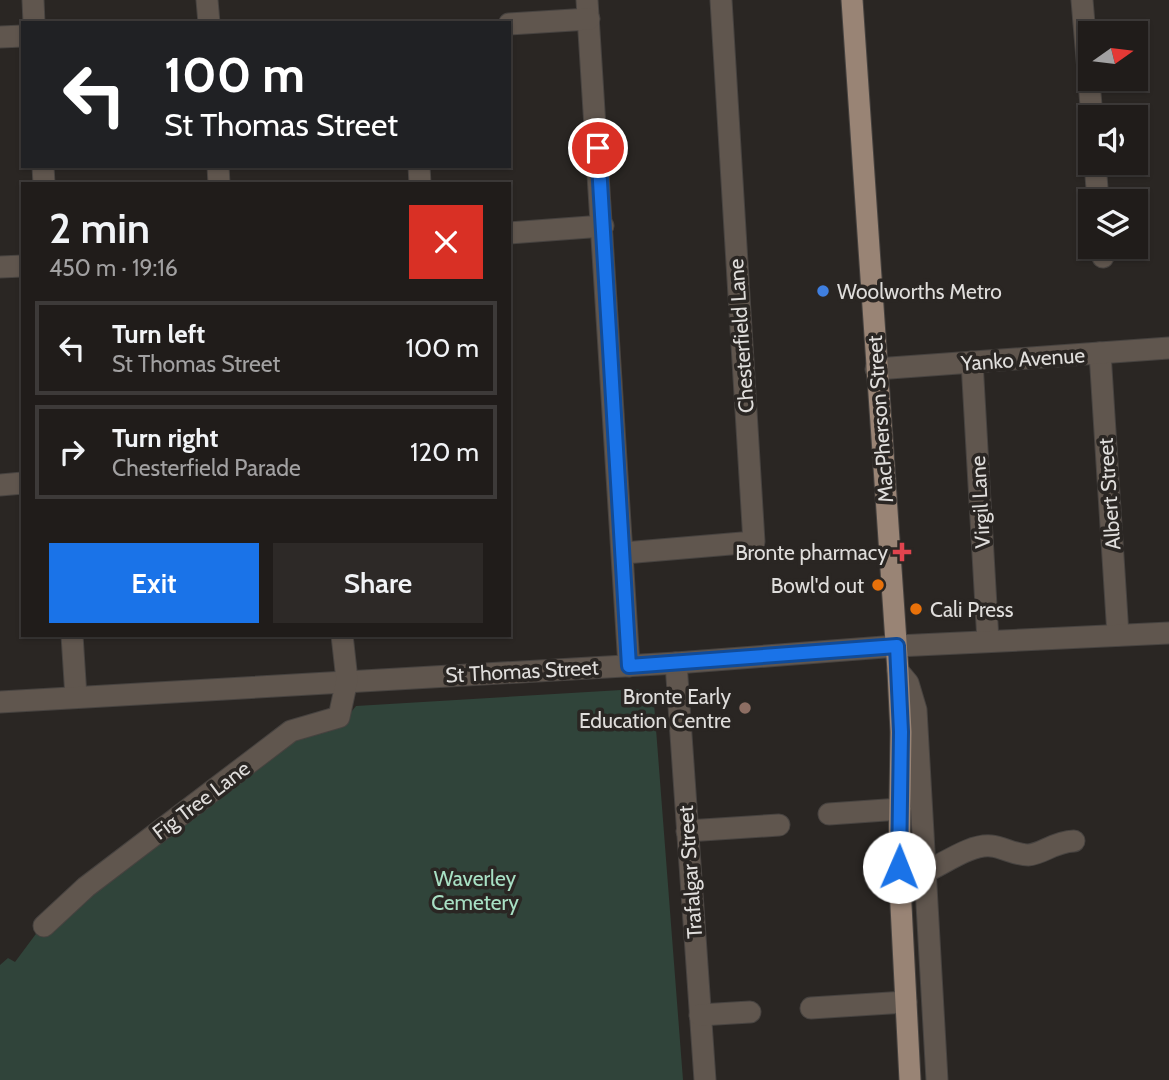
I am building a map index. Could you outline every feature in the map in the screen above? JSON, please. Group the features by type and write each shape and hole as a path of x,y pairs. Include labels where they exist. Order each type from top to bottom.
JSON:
{"main road":[{"name":"MacPherson Street","path":"852,0 897,646 899,867 910,1080"}],"street":[{"path":"33,0 34,21"},
{"path":"207,0 209,21"},
{"name":"Chesterfield Lane","path":"624,553 754,542 721,0"},
{"path":"1082,0 1091,105"},
{"path":"511,24 588,10 629,666"},
{"path":"0,37 21,36"},
{"path":"511,233 603,226"},
{"path":"0,267 21,266"},
{"name":"Yanko Avenue","path":"876,369 1169,348"},
{"name":"Albert Street","path":"1100,353 1118,635"},
{"name":"Virgil Lane","path":"972,362 988,641"},
{"path":"0,485 21,483"},
{"name":"St Thomas Street","path":"0,702 347,680 629,666 897,646 1169,633"},
{"path":"72,637 76,697"},
{"path":"342,637 347,680"},
{"name":"Trafalgar Street","path":"676,663 705,1080"},
{"name":"MacPherson Street","path":"898,671 908,683 916,710 937,1080"},
{"name":"Fig Tree Lane","path":"44,926 86,887 291,731 340,718 347,680"},
{"path":"829,814 900,809"},
{"path":"687,831 779,825"},
{"path":"925,872 978,847 990,846 1026,855 1038,853 1058,842 1074,841"},
{"path":"811,1008 906,1002"},
{"path":"700,1015 750,1012"}],"green space":[{"name":"Waverley Cemetery","path":"638,689 654,703 683,1080 0,1080 0,965 8,958 15,962 47,919 89,897 295,741 343,722 356,706"}],"place":[{"name":"Woolworths Metro","path":"823,291"},
{"name":"Bronte pharmacy","path":"902,552"},
{"name":"Bowl'd out","path":"878,585"},
{"name":"Cali Press","path":"916,609"},
{"name":"Bronte Early Education Centre","path":"745,708"}],"route":[{"path":"598,148 629,666 897,646 901,732 899,867"}]}
